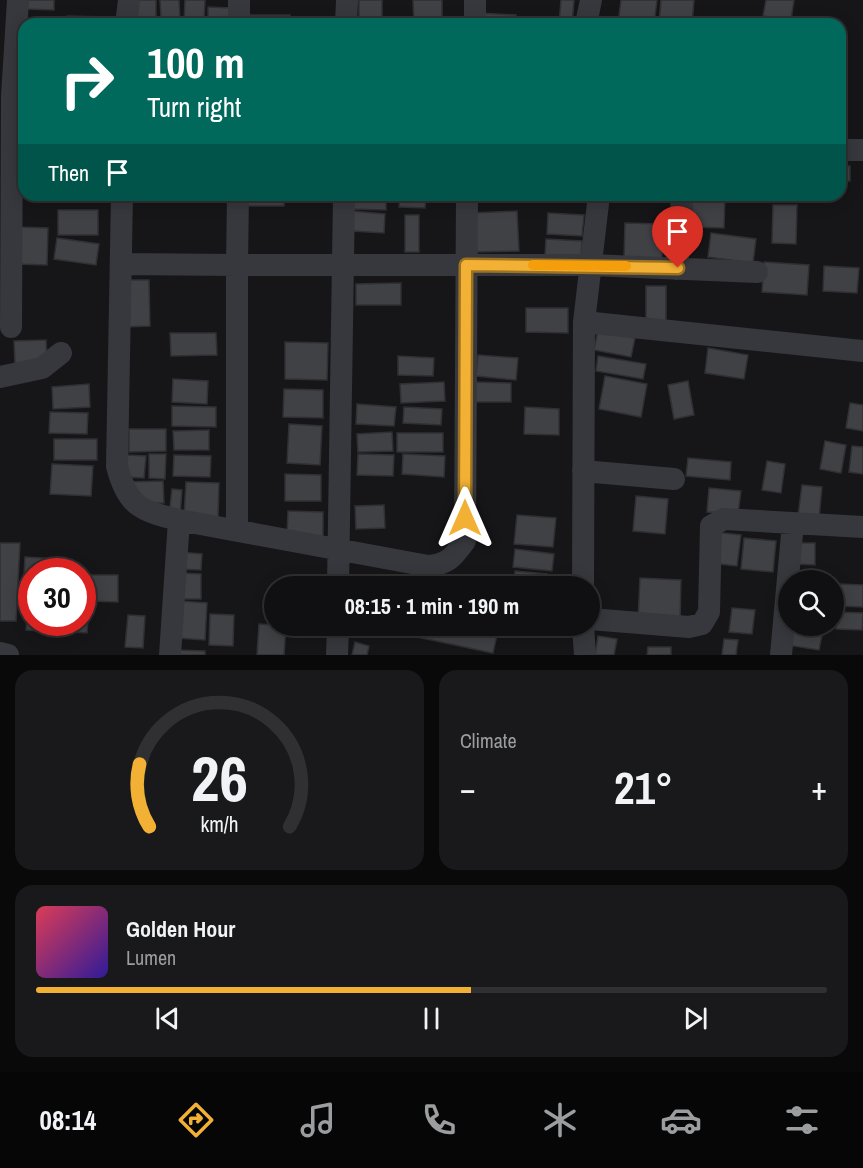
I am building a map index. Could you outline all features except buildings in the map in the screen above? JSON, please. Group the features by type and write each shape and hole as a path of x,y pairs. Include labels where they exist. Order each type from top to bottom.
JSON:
{"street":[{"path":"11,327 6,96 18,0"},
{"path":"127,18 129,0"},
{"path":"239,0 239,18"},
{"path":"346,18 347,0"},
{"path":"475,18 476,0"},
{"path":"587,18 591,0"},
{"path":"846,150 863,150"},
{"path":"122,201 117,466 123,490 137,505 153,514 428,566 442,566 451,560 465,541 467,201"},
{"path":"237,530 238,201"},
{"path":"338,576 344,201"},
{"path":"583,576 584,322 598,201"},
{"path":"678,268 682,201"},
{"path":"121,264 591,265 757,272"},
{"path":"584,322 863,351"},
{"path":"0,377 42,368 61,352"},
{"path":"583,471 674,478"},
{"path":"600,620 689,627 702,624 709,612 711,526 724,519 863,526"},
{"path":"170,655 179,520"},
{"path":"781,655 793,523"},
{"path":"337,655 338,636"},
{"path":"584,636 585,655"},
{"path":"0,653 8,655"}],"slow traffic":[{"path":"533,265 626,266"}],"route":[{"path":"465,518 466,265 678,268"}]}
